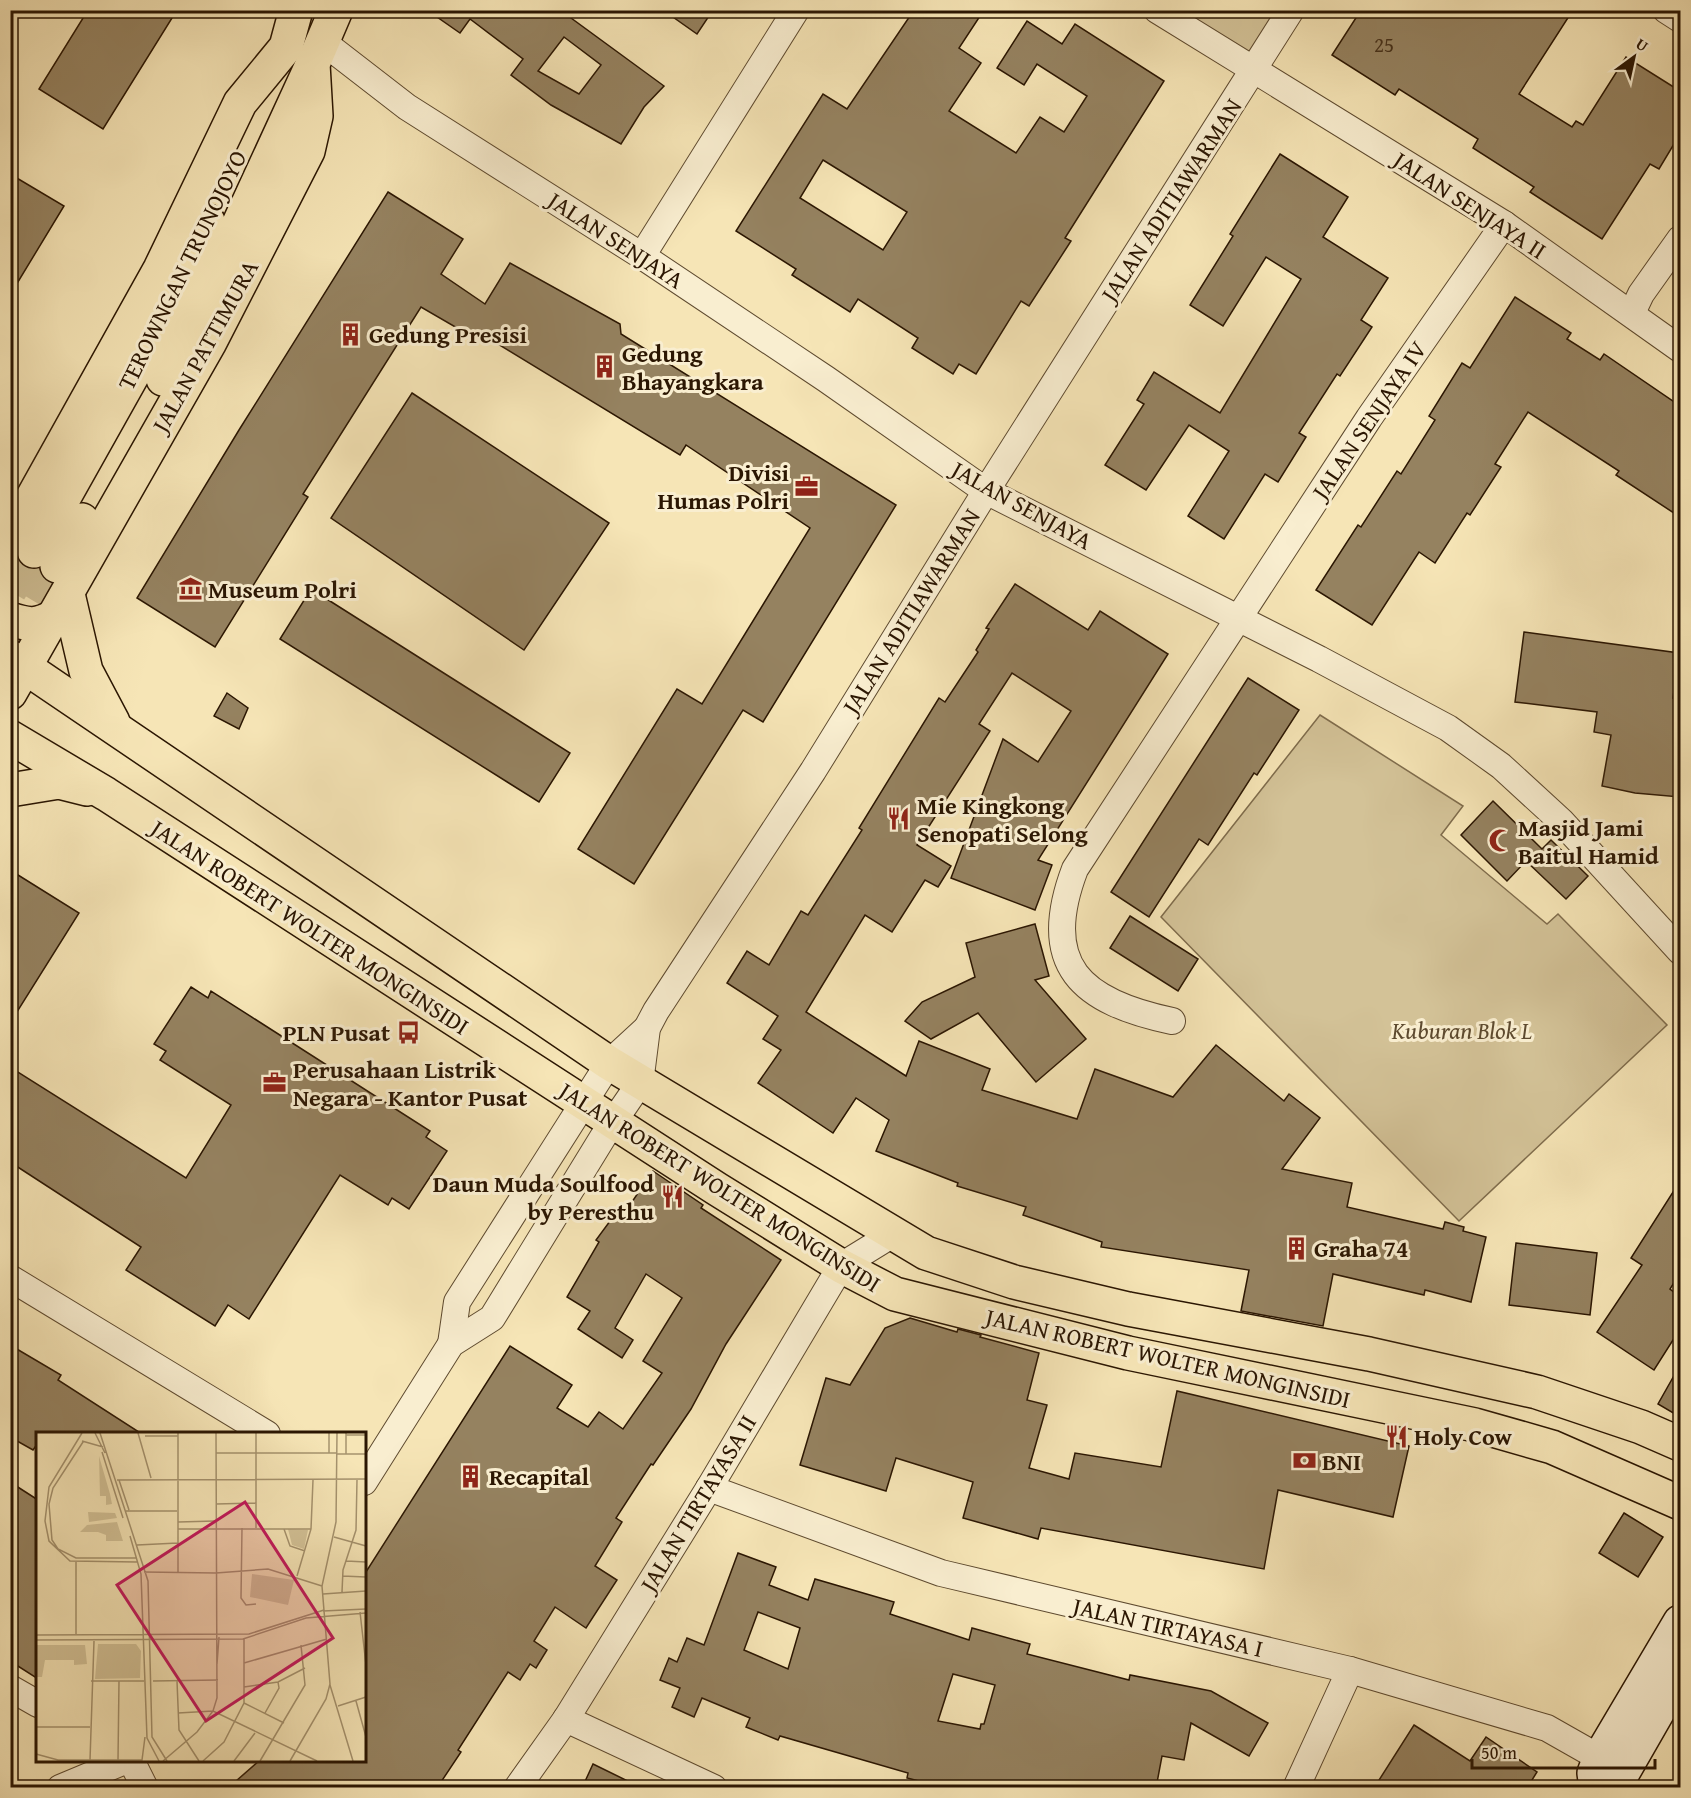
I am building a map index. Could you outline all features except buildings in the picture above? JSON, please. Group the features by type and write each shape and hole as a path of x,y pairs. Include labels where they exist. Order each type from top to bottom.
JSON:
{"main road":[{"name":"JALAN PATTIMURA","path":"36,561 116,505 210,342 308,151 316,116 307,51 296,10"},
{"name":"JALAN PATTIMURA","path":"15,672 36,561 160,269 240,103 307,51 336,10"},
{"path":"10,619 28,625 39,624 36,561"},
{"path":"36,561 86,670 116,727"},
{"name":"JALAN ROBERT WOLTER MONGINSIDI","path":"15,672 116,727 640,1083 926,1253 1014,1282 1128,1309 1369,1354 1537,1392 1641,1427 1680,1444"},
{"name":"JALAN ROBERT WOLTER MONGINSIDI","path":"10,737 106,794 430,1006 841,1266 894,1294 1128,1353 1475,1425 1552,1447 1680,1503"},
{"path":"10,790 59,782 106,794"},
{"path":"1128,1309 1128,1353"},
{"path":"1609,1776 1680,1622"},
{"path":"1609,1776 1680,1673"}],"street":[{"path":"642,256 796,10"},
{"name":"JALAN SENJAYA II","path":"1157,10 1504,224 1680,349"},
{"name":"JALAN ADITIAWARMAN","path":"452,1344 457,1302 609,1063 647,1028 813,771 986,491 1291,10"},
{"path":"1666,10 1680,19"},
{"name":"JALAN SENJAYA","path":"307,51 407,107 642,256 826,379 986,491 1448,728 1501,766 1561,821 1680,951"},
{"name":"JALAN SENJAYA IV","path":"1172,1021 1133,1012 1108,1002 1089,990 1073,971 1065,955 1063,921 1068,887 1075,869 1369,418 1504,224"},
{"path":"1632,314 1641,294 1680,239"},
{"name":"JALAN ADITIAWARMAN","path":"366,1479 452,1344 492,1318 613,1121 640,1083 647,1028"},
{"name":"JALAN TIRTAYASA II","path":"517,1788 566,1719 709,1488 841,1266 893,1234"},
{"path":"10,1278 264,1432"},
{"name":"JALAN TIRTAYASA I","path":"709,1488 941,1573 1350,1670 1547,1728 1609,1776"},
{"path":"1296,1788 1350,1670"},
{"path":"10,1688 36,1703"},
{"path":"566,1719 714,1788"},
{"path":"60,1788 126,1762"},
{"path":"130,1762 145,1788"}],"green space":[{"path":"1277,10 1251,61 1173,11"},
{"name":"Kuburan Blok L","path":"1320,715 1463,806 1441,835 1547,924 1558,914 1667,1025 1459,1221 1161,917"}],"tunnel":[{"path":"10,591 34,551"},
{"path":"10,644 57,566"}],"place":[{"name":"Gedung Presisi","path":"351,334"},
{"name":"Gedung Bhayangkara","path":"604,367"},
{"name":"Divisi Humas Polri","path":"807,486"},
{"name":"Museum Polri","path":"190,589"},
{"name":"Mie Kingkong Senopati Selong","path":"899,819"},
{"name":"Masjid Jami Baitul Hamid","path":"1500,841"},
{"name":"PLN Pusat","path":"408,1032"},
{"name":"Perusahaan Listrik Negara - Kantor Pusat","path":"275,1083"},
{"name":"Daun Muda Soulfood by Peresthu","path":"672,1197"},
{"name":"Graha 74","path":"1296,1248"},
{"name":"Holy Cow","path":"1396,1436"},
{"name":"BNI","path":"1304,1461"},
{"name":"Recapital","path":"471,1476"}]}
